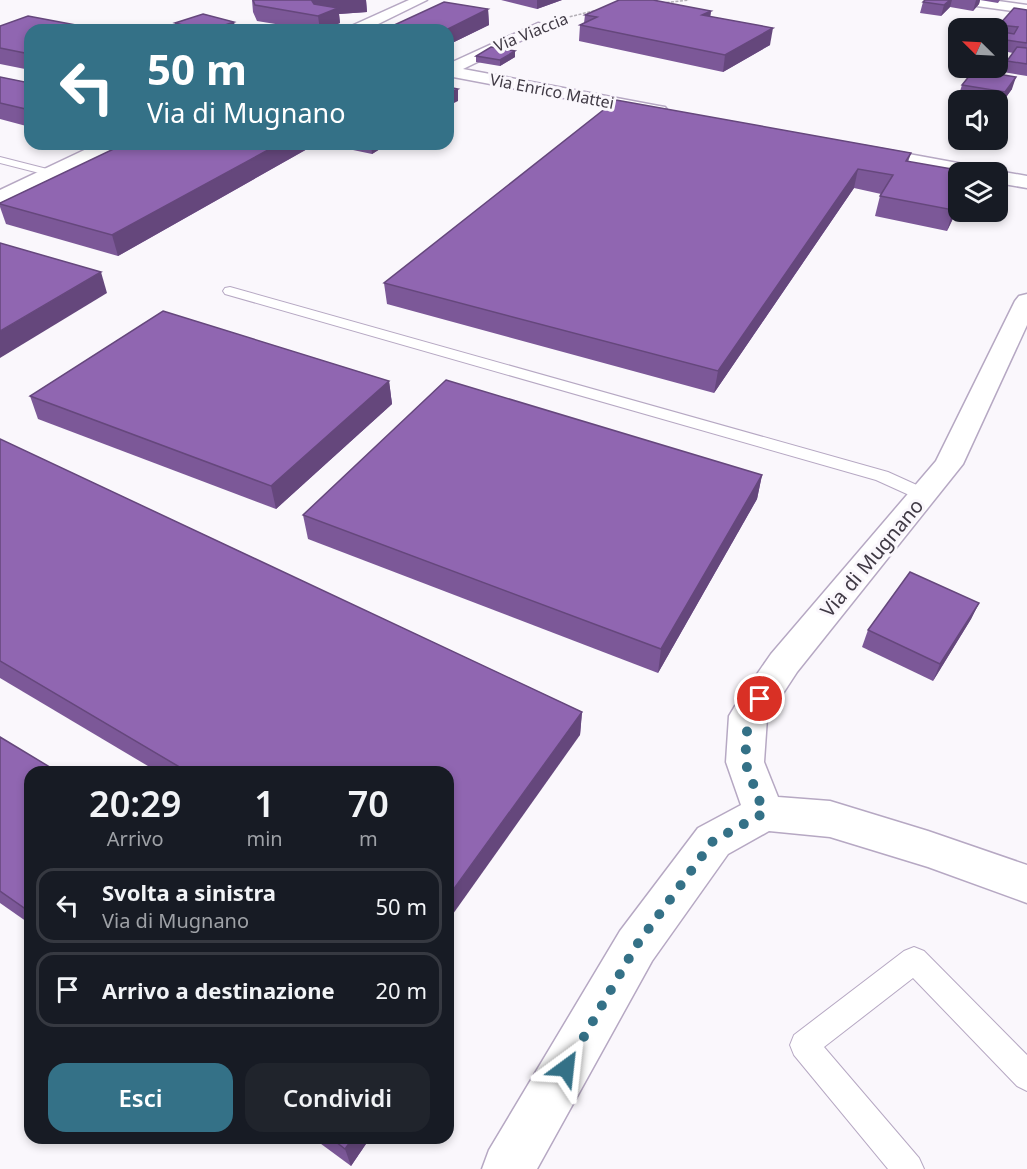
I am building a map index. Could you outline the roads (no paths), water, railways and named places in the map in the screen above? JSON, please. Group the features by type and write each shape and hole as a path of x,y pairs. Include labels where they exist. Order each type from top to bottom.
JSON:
{"street":[{"path":"367,24 420,0"},
{"path":"962,0 1027,9"},
{"name":"Via Viaccia","path":"454,68 504,41 538,27"},
{"name":"Via Enrico Mattei","path":"454,72 680,116"},
{"path":"850,149 948,167"},
{"path":"0,198 99,150"},
{"path":"1008,179 1027,182"},
{"name":"Via di Mugnano","path":"764,813 745,762 748,716 784,663 949,464 989,376 1027,302"},
{"path":"508,1169 643,937 713,841 764,813 830,819 928,849 1027,884"}],"lane":[{"path":"0,160 51,173"},
{"path":"230,291 882,476 924,495"},
{"path":"908,1169 804,1045 914,960 1027,1076"}]}
